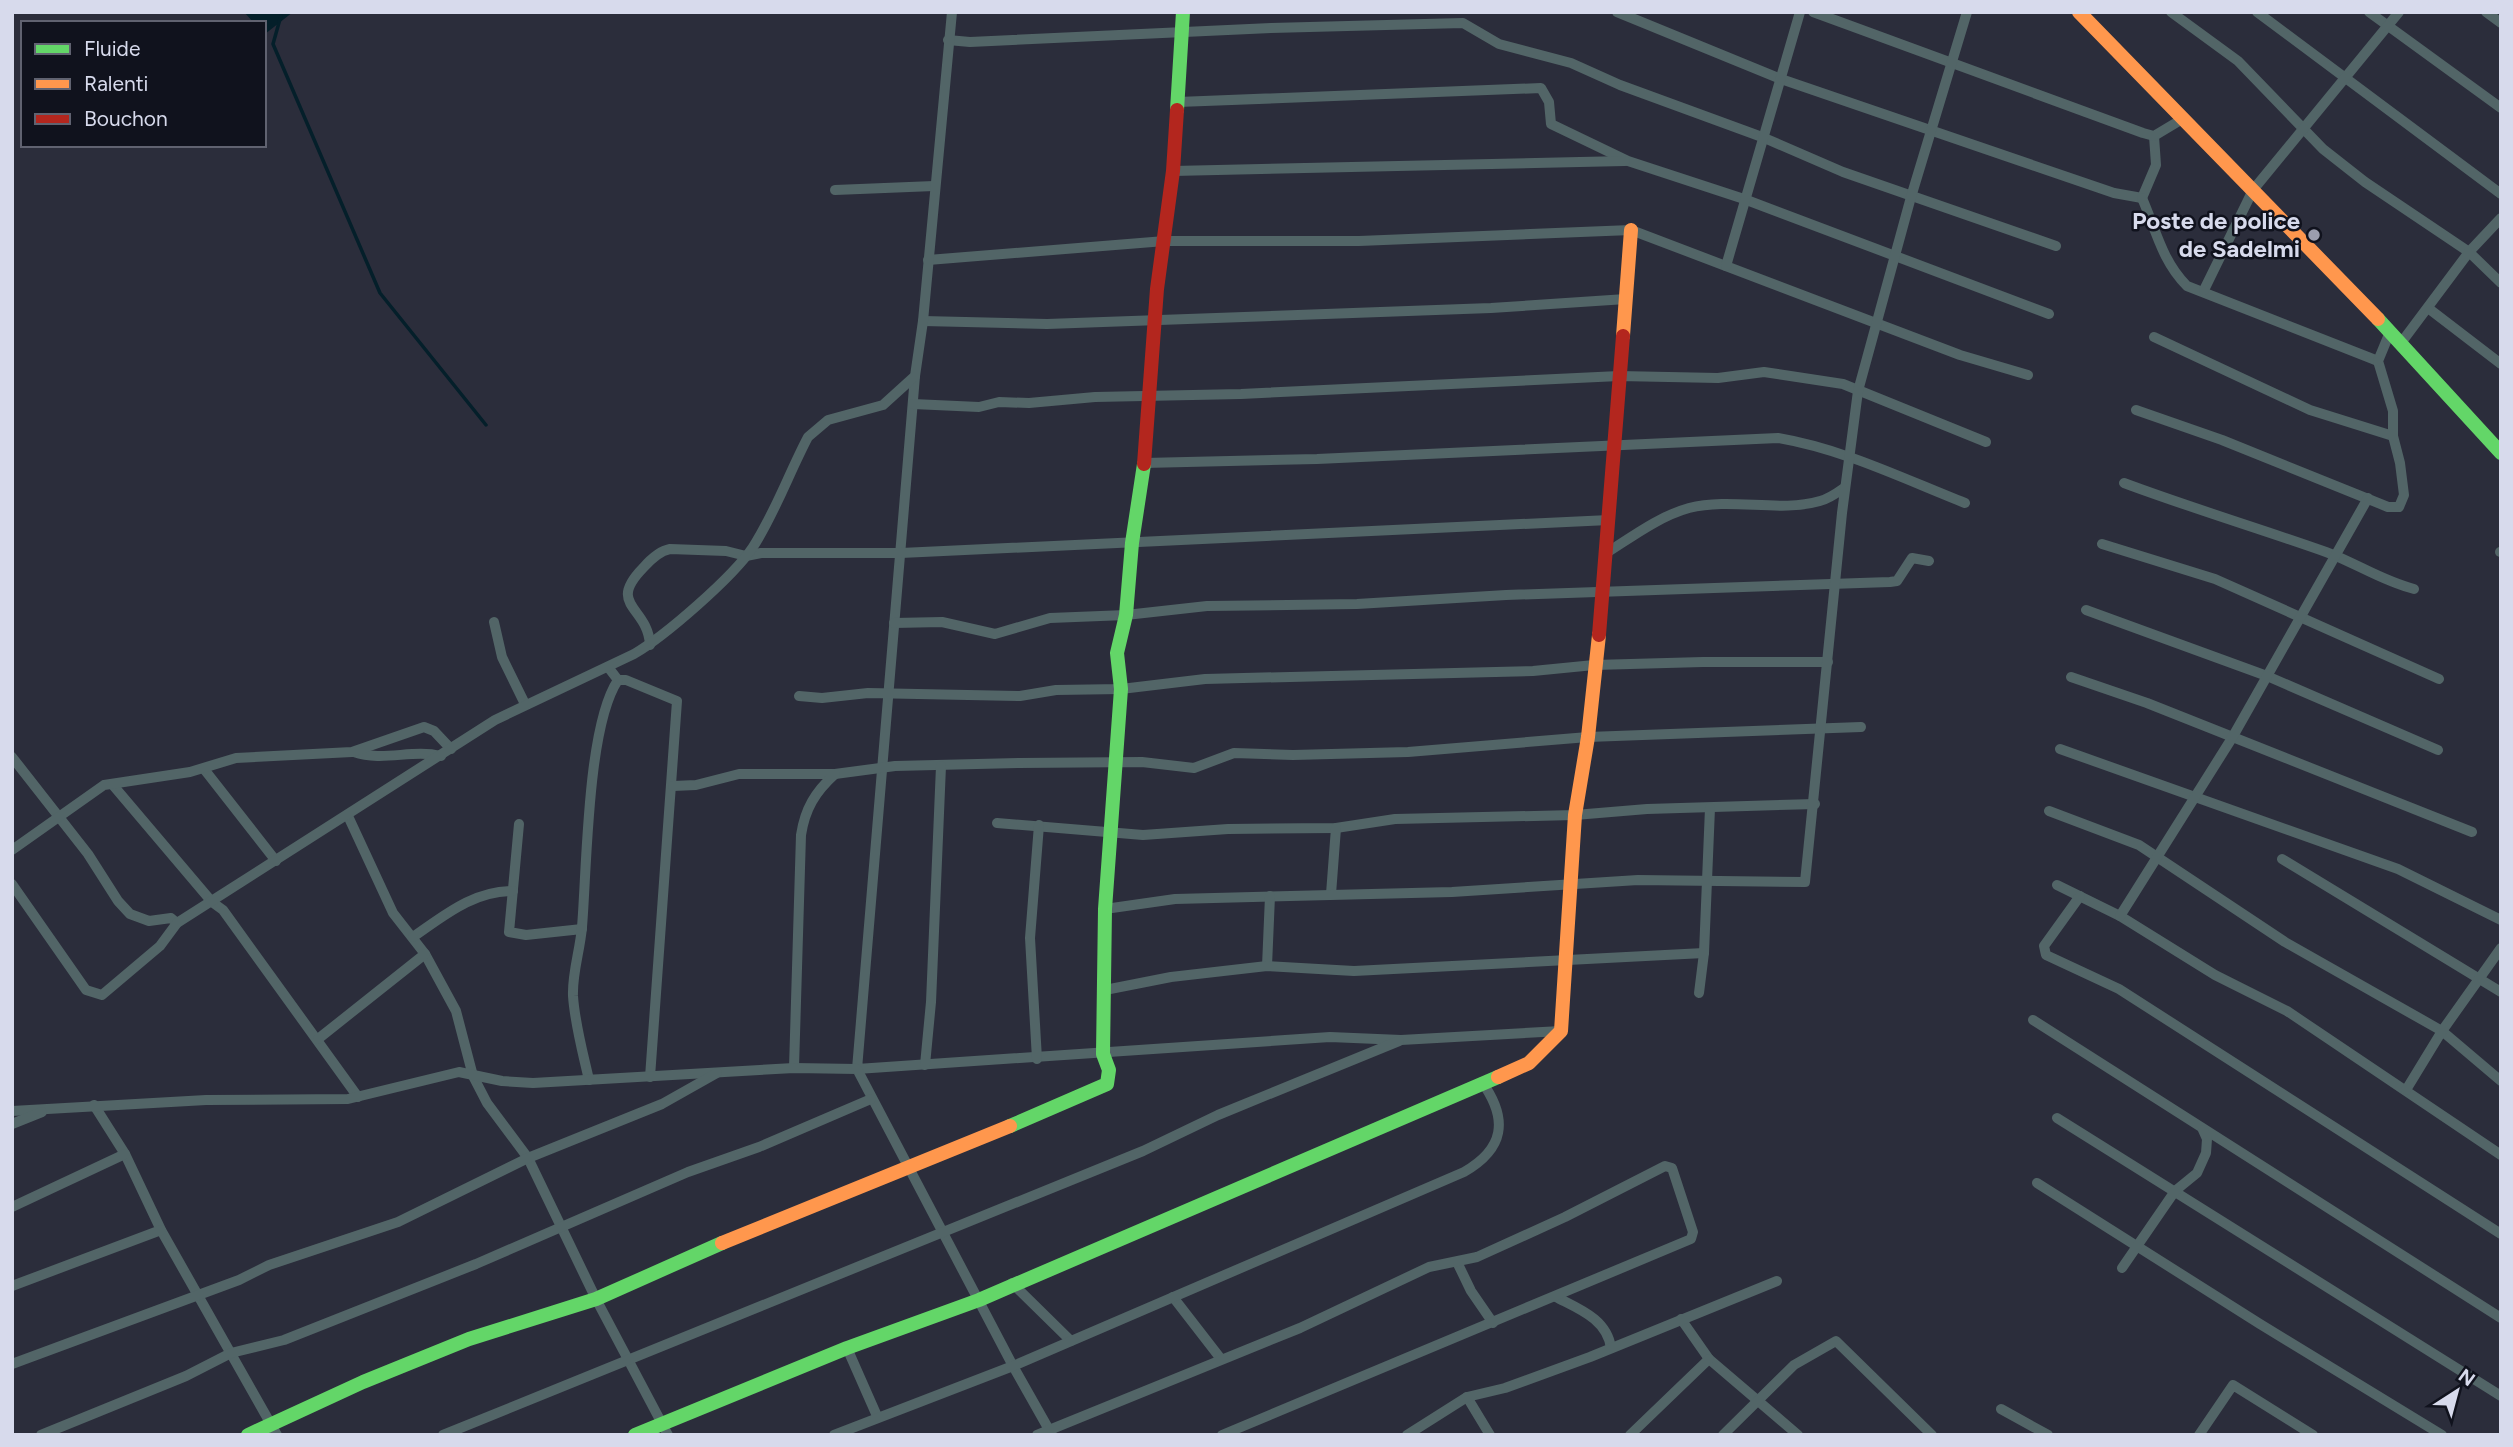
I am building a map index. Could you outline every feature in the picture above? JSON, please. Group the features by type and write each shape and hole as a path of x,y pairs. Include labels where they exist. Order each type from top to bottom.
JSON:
{"street":[{"path":"952,12 923,321 915,376 857,1069 1051,1433"},
{"path":"248,1435 274,1430 363,1382 469,1339 596,1299 774,1220 1105,1086 1109,1070 1103,1054 1105,909 1121,689 1117,653 1126,615 1132,543 1144,463 1147,397 1173,171 1183,12"},
{"path":"1618,12 1781,79 2115,193 2142,198"},
{"path":"1726,266 1800,12"},
{"path":"1813,12 2122,127 2154,136 2184,118"},
{"path":"1105,909 1175,899 1452,892 1708,879 1805,882 1815,804 1844,488 1855,429 1858,391 1911,197 1967,12"},
{"path":"2078,12 2401,343 2501,453"},
{"path":"2171,12 2238,61 2323,149 2365,182 2469,252 2501,283"},
{"path":"2257,12 2501,194"},
{"path":"2369,12 2501,108"},
{"path":"2203,290 2253,190 2399,12"},
{"path":"2486,12 2501,23"},
{"path":"948,40 970,42 1463,23 1499,44 1571,62 1620,85 1762,137 1795,153 1911,197 2056,246"},
{"path":"1178,102 1532,86 1546,94 1551,124 1628,161 1744,199 2049,314"},
{"path":"2154,136 2156,165 2142,198 2172,271 2188,286 2378,361"},
{"path":"1173,171 1628,161"},
{"path":"835,190 934,186"},
{"path":"2401,343 2469,252 2501,218"},
{"path":"928,260 1165,242 1359,241 1631,230 1960,355 2028,375"},
{"path":"635,1435 665,1429 847,1348 979,1300 1013,1283 1344,1144 1529,1063 1561,1031 1575,815 1588,737 1608,552 1631,230"},
{"path":"923,321 1047,324 1155,321 1491,308 1626,299"},
{"path":"2428,308 2501,364"},
{"path":"2136,410 2222,440 2388,507 2399,507 2404,495 2393,436 2393,411 2378,361 2389,332"},
{"path":"2154,337 2310,410 2393,436"},
{"path":"913,404 979,407 999,402 1619,376 1718,378 1764,372 1782,377 1826,380 1986,442"},
{"path":"12,884 86,990 98,996 160,946 177,923 451,748 525,704 650,645 746,556 765,527 808,437 828,420 883,405 915,376"},
{"path":"1144,463 1614,447 1778,438 1808,443 1965,503"},
{"path":"2124,483 2334,555 2389,582 2414,589"},
{"path":"1608,552 1652,524 1690,508 1733,504 1804,504 1822,501 1844,488"},
{"path":"2120,916 2158,860 2232,738 2368,498"},
{"path":"650,645 647,627 626,600 625,594 643,568 664,550 670,549 726,551 746,556 761,553 901,553 1609,520"},
{"path":"2102,544 2215,579 2439,679"},
{"path":"894,623 942,622 995,634 1050,618 1126,615 1207,606 1357,604 1897,581 1906,562 1912,558 1929,561"},
{"path":"2086,610 2267,676 2438,750"},
{"path":"494,622 502,657 525,704"},
{"path":"799,696 822,698 868,692 887,695 1020,696 1056,690 1121,689 1205,679 1533,671 1594,665 1786,660 1828,662"},
{"path":"608,667 618,680"},
{"path":"2071,677 2147,703 2472,832"},
{"path":"618,680 626,680 677,701 650,1077"},
{"path":"589,1080 573,999 573,981 582,929 583,883 598,743 607,698 618,680"},
{"path":"352,752 424,727 430,728 451,748"},
{"path":"673,786 696,785 739,774 835,775 881,767 1114,763 1195,768 1234,752 1293,755 1408,752 1588,737 1861,727"},
{"path":"2060,749 2398,869 2501,919"},
{"path":"12,850 96,790 111,784 204,769 236,758 263,754 352,752 391,758 430,753 441,756"},
{"path":"12,757 59,816 130,914 149,921 171,918 177,923"},
{"path":"925,1065 931,1002 941,766"},
{"path":"204,769 276,861"},
{"path":"793,1068 803,819 814,797 835,775"},
{"path":"111,784 212,902 223,911 358,1097"},
{"path":"997,823 1109,830 1143,835 1228,829 1336,828 1395,819 1575,815 1815,804"},
{"path":"1699,993 1704,953 1710,808"},
{"path":"2049,811 2139,845 2285,942 2442,1031 2501,1081"},
{"path":"348,816 393,913 425,954 456,1011 473,1076 487,1103 528,1158 596,1299 665,1429"},
{"path":"519,824 507,929 513,934 582,929"},
{"path":"1037,1059 1030,938 1039,825"},
{"path":"1331,894 1336,828"},
{"path":"2282,859 2501,992"},
{"path":"2057,885 2120,916 2215,975 2287,1011 2501,1155"},
{"path":"412,937 466,900 500,891 513,891"},
{"path":"1267,966 1270,896"},
{"path":"2080,896 2043,946 2046,955 2143,1004 2501,1234"},
{"path":"2406,1090 2442,1031 2501,947"},
{"path":"1105,990 1171,977 1267,966 1354,971 1704,953"},
{"path":"318,1039 425,954"},
{"path":"2033,1020 2501,1318"},
{"path":"12,1111 94,1105 358,1097 450,1073 533,1083 793,1068 857,1069 1037,1059 1330,1037 1401,1040 1561,1031"},
{"path":"443,1435 944,1232 1401,1040"},
{"path":"12,1364 280,1261 372,1233 528,1158 662,1104 719,1072"},
{"path":"834,1435 877,1416 1013,1366 1388,1208 1479,1164 1489,1156 1498,1129 1494,1099 1482,1082"},
{"path":"41,1435 186,1376 231,1353 284,1340 563,1228 688,1172 759,1147 871,1099"},
{"path":"94,1105 125,1153 162,1230 274,1430"},
{"path":"12,1124 52,1108"},
{"path":"2057,1118 2501,1396"},
{"path":"2122,1268 2175,1191 2197,1173 2206,1153 2207,1139 2202,1128"},
{"path":"12,1207 125,1153"},
{"path":"1037,1435 1051,1433 1300,1328 1394,1281 1429,1267 1468,1261 1536,1231 1665,1166 1672,1168 1693,1232 1691,1239 1222,1435"},
{"path":"2037,1183 2442,1435"},
{"path":"12,1286 162,1230"},
{"path":"1457,1262 1471,1291 1493,1323"},
{"path":"1407,1435 1467,1397 1505,1388 1777,1282"},
{"path":"1013,1283 1071,1341"},
{"path":"1173,1297 1222,1359"},
{"path":"1556,1297 1598,1321 1605,1329 1611,1348"},
{"path":"1681,1319 1709,1359 1756,1402 1798,1435"},
{"path":"1723,1435 1794,1365 1836,1341 1931,1435"},
{"path":"847,1348 877,1416"},
{"path":"1630,1435 1709,1359"},
{"path":"2199,1435 2233,1385 2313,1435"},
{"path":"1467,1397 1490,1435"},
{"path":"2001,1409 2048,1435"}],"water":[{"path":"244,12 293,12 266,33 266,21 252,21"}],"waterway":[{"path":"282,12 273,44 380,293 486,425"}],"traffic: fast":[{"path":"1177,110 1183,12"},
{"path":"2378,319 2501,453"},
{"path":"1010,1126 1107,1084 1109,1070 1103,1054 1105,909 1121,689 1117,653 1126,615 1132,543 1144,464"},
{"path":"635,1435 847,1348 979,1300 1498,1077"},
{"path":"248,1435 363,1382 469,1339 596,1299 722,1243"}],"traffic: slow":[{"path":"2079,12 2378,319"},
{"path":"1623,336 1631,230"},
{"path":"1498,1077 1529,1063 1561,1031 1575,815 1588,737 1599,635"},
{"path":"722,1243 1010,1126"}],"traffic: jam":[{"path":"1144,464 1157,289 1173,171 1177,110"},
{"path":"1599,635 1623,336"}],"place":[{"name":"Poste de police de Sadelmi","path":"2314,235"}]}
